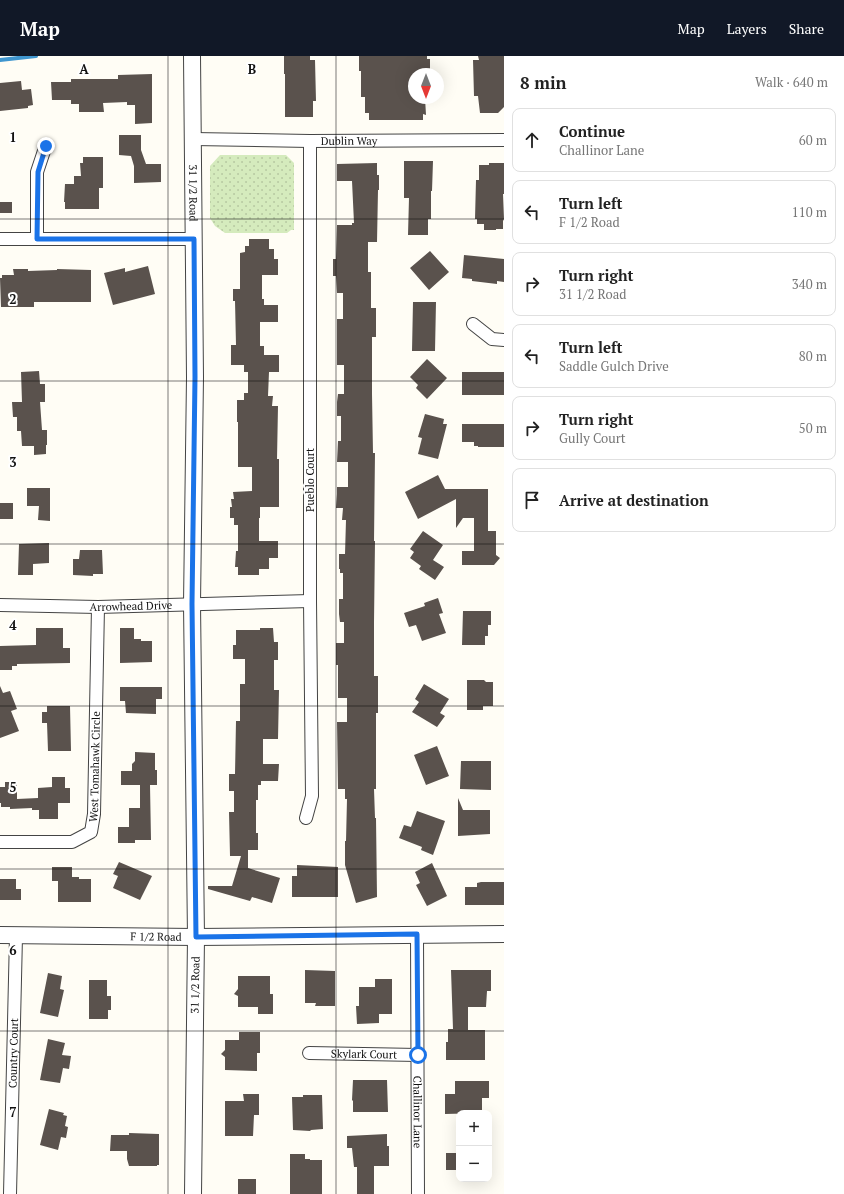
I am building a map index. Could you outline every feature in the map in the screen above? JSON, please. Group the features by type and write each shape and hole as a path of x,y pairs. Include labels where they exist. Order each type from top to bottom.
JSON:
{"street":[{"name":"31 1/2 Road","path":"192,56 195,377 192,604 196,937 193,1194"},
{"name":"Dublin Way","path":"193,139 310,141 504,140"},
{"name":"Pueblo Court","path":"306,818 312,796 310,601 310,141"},
{"path":"37,239 38,172 46,146"},
{"path":"0,239 194,239"},
{"path":"473,324 492,339 504,340"},
{"name":"Arrowhead Drive","path":"0,605 98,607 310,601"},
{"name":"West Tomahawk Circle","path":"0,842 72,842 91,832 94,814 98,607"},
{"name":"Challinor Lane","path":"417,934 418,1194"},
{"name":"F 1/2 Road","path":"8,935 196,937 504,934"},
{"name":"Country Court","path":"8,935 10,1194"},
{"name":"Skylark Court","path":"309,1053 418,1055"}],"green space":[{"path":"220,155 286,155 294,163 294,230 287,233 225,233 215,226 210,218 210,166"}],"building":[{"path":"284,56 310,56 310,60 315,60 316,101 313,101 313,117 285,117"},
{"path":"359,56 427,56 427,59 430,59 430,68 408,68 408,104 425,104 426,115 423,114 423,120 369,120 369,113 365,113 365,97 361,97 361,71 359,71"},
{"path":"478,56 504,56 504,107 498,113 480,113 478,96 474,96 473,60 479,60"},
{"path":"152,74 152,123 135,124 135,105 127,105 127,102 103,103 104,112 79,112 79,104 71,104 71,100 52,100 51,82 71,82 71,79 118,79 118,75"},
{"path":"21,81 22,90 31,89 33,105 28,106 28,108 0,111 0,83"},
{"path":"119,135 141,135 141,150 146,164 161,164 161,182 134,183 134,166 131,156 119,155"},
{"path":"83,157 103,157 103,188 99,188 99,209 65,209 65,184 74,184 74,176 81,176 80,163 83,163"},
{"path":"404,161 433,161 431,219 428,219 428,235 408,235 409,198 404,198"},
{"path":"377,163 379,190 377,242 368,242 368,272 371,272 371,308 376,308 376,337 372,337 372,394 373,453 375,453 374,676 378,676 378,713 376,713 376,789 374,789 377,897 356,903 345,865 347,799 345,799 345,789 338,789 337,722 347,722 347,698 338,698 338,665 336,665 336,643 344,643 344,622 340,622 339,614 339,599 343,599 343,573 340,573 339,569 339,554 345,554 346,520 342,520 343,508 336,508 337,487 348,487 348,462 337,462 338,441 341,441 341,416 337,416 337,402 338,394 344,394 344,365 337,365 337,319 343,319 343,293 337,293 336,276 333,276 333,259 336,259 337,225 352,225 352,223 354,223 352,181 337,181 337,164"},
{"path":"489,163 504,163 503,229 484,230 484,224 477,224 477,219 475,219 476,180 479,180 479,165 489,165"},
{"path":"0,202 12,202 12,213 0,213"},
{"path":"249,239 269,239 269,249 274,249 274,259 278,259 278,275 262,275 262,299 264,299 264,305 278,305 278,322 260,322 260,346 264,346 264,355 279,355 279,372 269,372 268,396 273,396 272,406 278,406 277,459 279,459 279,507 260,507 259,541 278,541 278,558 269,558 269,569 259,569 259,575 238,575 238,567 235,567 236,551 238,551 238,525 234,525 234,518 230,518 230,507 232,507 231,499 234,499 233,492 252,491 252,467 238,467 237,400 244,400 244,393 248,393 248,372 244,372 244,365 231,365 231,345 236,345 235,301 233,301 233,289 240,289 240,253 245,252 245,246 249,246"},
{"path":"430,251 449,272 429,290 410,268"},
{"path":"464,255 504,259 504,282 497,281 497,284 472,281 472,279 462,278"},
{"path":"148,266 155,294 113,305 104,273 125,268 125,272"},
{"path":"13,269 28,269 28,271 57,269 91,270 91,302 34,302 34,307 1,307 0,278 2,278 2,275 14,275"},
{"path":"413,302 436,302 435,351 412,351"},
{"path":"427,359 447,378 427,399 416,388 418,385 410,377"},
{"path":"39,371 40,384 45,384 45,402 40,402 42,430 47,430 47,445 46,454 34,455 34,446 22,446 21,431 17,431 17,417 13,417 12,402 22,402 21,372"},
{"path":"462,372 504,372 504,395 462,395"},
{"path":"425,414 444,419 443,424 447,424 438,459 418,454 422,438 418,437"},
{"path":"462,424 504,424 504,447 478,447 474,446 474,442 462,442"},
{"path":"438,475 445,489 488,489 488,531 496,531 496,555 500,558 494,565 462,565 462,551 474,551 474,518 463,518 456,528 456,499 418,519 405,492"},
{"path":"27,488 50,488 50,521 38,520 39,506 27,506"},
{"path":"0,503 13,503 13,519 0,519"},
{"path":"423,531 443,545 433,560 444,567 435,580 419,569 421,566 410,558 414,552 410,549"},
{"path":"49,543 49,563 33,564 33,575 18,575 19,544"},
{"path":"80,550 102,550 103,574 93,574 93,576 73,575 73,559 79,559"},
{"path":"438,598 443,613 439,614 446,633 422,641 416,625 409,627 404,613 425,606 424,603"},
{"path":"463,611 491,611 491,625 488,625 488,636 485,636 485,645 462,645"},
{"path":"36,628 63,628 63,648 70,648 70,663 17,664 17,666 12,666 12,670 0,670 0,646 36,645"},
{"path":"120,628 134,628 134,639 141,639 141,641 152,641 152,662 120,663"},
{"path":"260,628 273,628 274,642 278,642 278,660 274,660 274,690 279,690 278,739 263,739 263,764 279,764 278,781 261,781 261,785 258,785 258,800 256,800 256,833 258,833 258,850 248,850 248,868 280,878 272,903 252,897 250,901 208,889 208,886 232,886 241,856 230,856 229,812 234,812 234,791 229,791 229,774 235,774 236,721 240,721 240,684 245,684 245,659 233,659 233,645 236,645 236,630 260,630"},
{"path":"467,680 484,680 486,682 493,682 493,706 483,706 483,710 467,710"},
{"path":"424,684 449,699 440,713 445,716 437,727 412,712 419,702 415,699"},
{"path":"0,686 3,693 10,691 17,709 11,711 19,731 0,738"},
{"path":"120,687 162,687 162,699 156,699 156,714 126,713 125,701 120,701"},
{"path":"47,706 70,706 71,751 48,751 47,723 42,723 42,712 47,712"},
{"path":"437,746 449,776 426,785 414,755"},
{"path":"135,752 155,753 157,785 150,785 151,840 135,840 135,843 118,843 118,827 129,827 129,808 140,808 140,785 121,785 121,771 132,771 132,764 135,761"},
{"path":"461,761 491,761 491,790 460,789"},
{"path":"52,777 65,777 65,788 70,788 70,803 58,803 58,819 39,819 39,810 32,810 32,808 10,809 10,807 1,807 0,787 5,787 5,782 17,782 17,799 38,798 38,788 52,787"},
{"path":"458,798 463,810 490,810 490,834 458,836"},
{"path":"417,811 445,821 433,855 421,850 422,847 399,838 404,825 411,827"},
{"path":"119,862 152,876 140,900 113,888 118,876 113,874"},
{"path":"432,863 447,896 427,906 416,885 420,883 415,872"},
{"path":"297,865 338,867 338,897 292,897 292,876 297,876"},
{"path":"52,867 72,867 72,877 79,877 79,879 91,879 91,902 58,902 58,881 52,881"},
{"path":"0,879 16,879 16,889 21,889 21,900 0,900"},
{"path":"504,882 504,905 465,905 465,887 477,887 477,883"},
{"path":"305,970 335,971 335,1006 315,1006 316,1003 305,1003"},
{"path":"451,970 491,970 491,991 487,991 486,1007 468,1007 468,1030 485,1030 485,1060 446,1060 448,1029 453,1029"},
{"path":"48,973 62,976 60,989 64,990 58,1017 40,1013"},
{"path":"238,976 270,976 270,994 273,994 273,1014 258,1014 258,1007 238,1007 238,996 234,994 238,989"},
{"path":"375,979 392,979 392,1014 379,1014 379,1023 357,1024 356,1006 359,1006 359,987 375,987"},
{"path":"89,980 107,980 107,996 111,996 111,1010 108,1010 108,1019 89,1019"},
{"path":"239,1032 260,1032 260,1053 257,1053 257,1071 225,1070 225,1057 221,1054 225,1050 225,1040 239,1040"},
{"path":"48,1039 65,1043 62,1055 71,1056 69,1069 63,1068 60,1083 40,1080"},
{"path":"353,1080 387,1080 388,1112 353,1112"},
{"path":"455,1081 489,1081 489,1098 482,1098 482,1110 456,1110 456,1114 445,1114 445,1094 455,1094"},
{"path":"243,1094 259,1094 259,1115 254,1115 253,1136 225,1136 225,1101 244,1101"},
{"path":"303,1095 322,1095 323,1129 310,1131 293,1130 292,1097 303,1097"},
{"path":"49,1109 64,1113 63,1115 67,1116 65,1126 68,1127 66,1138 61,1137 58,1150 40,1145"},
{"path":"129,1133 159,1134 159,1165 129,1166 127,1151 110,1151 111,1135 129,1135"},
{"path":"387,1134 387,1146 389,1146 389,1166 374,1166 374,1194 357,1194 357,1167 354,1167 352,1148 347,1148 347,1136"},
{"path":"446,1153 456,1153 456,1170 446,1170"},
{"path":"290,1154 305,1154 305,1159 322,1160 322,1194 290,1194"},
{"path":"238,1179 256,1179 256,1194 238,1194"}],"waterway":[{"path":"0,60 36,56"}],"route":[{"path":"46,146 38,172 37,239 194,239 195,377 192,604 196,937 417,934 418,1055"}]}
